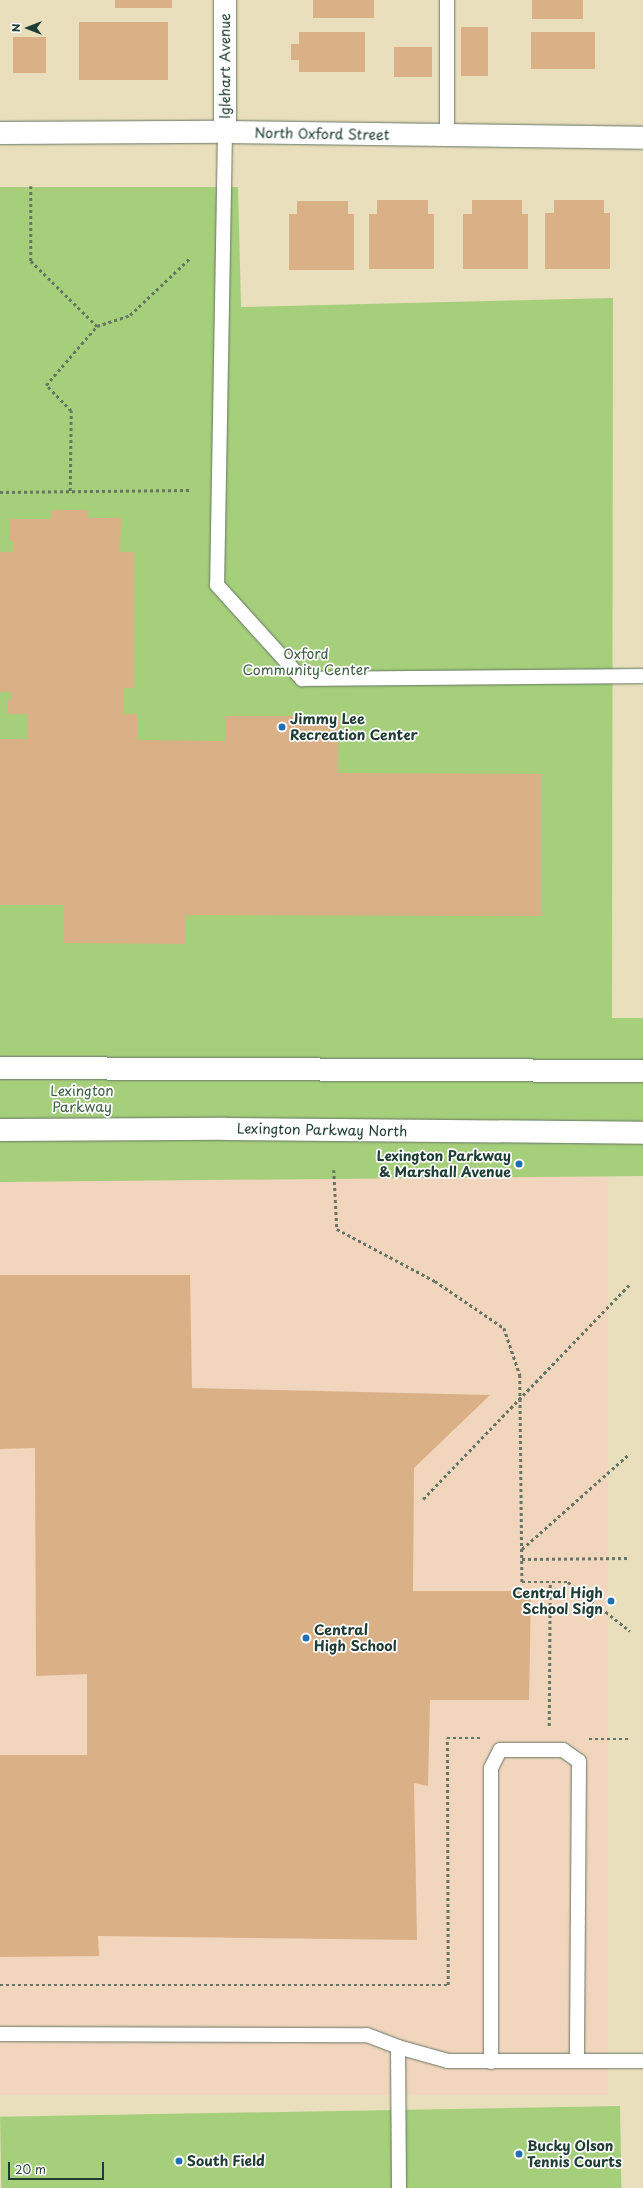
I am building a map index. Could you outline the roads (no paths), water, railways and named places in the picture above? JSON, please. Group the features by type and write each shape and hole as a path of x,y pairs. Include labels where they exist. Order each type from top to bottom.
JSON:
{"main road":[{"name":"Iglehart Avenue","path":"225,0 225,132"},
{"name":"North Oxford Street","path":"0,133 225,132 643,138"},
{"path":"0,1068 643,1071"},
{"name":"Lexington Parkway North","path":"0,1130 226,1129 643,1133"}],"lane":[{"path":"447,0 447,136"},
{"path":"225,132 217,585 302,679 643,676"},
{"path":"491,2062 491,1768 500,1750 563,1750 579,1761 577,2061"},
{"path":"0,2034 367,2035 398,2047 448,2061 643,2061"},
{"path":"398,2047 399,2188"}],"place":[{"name":"Jimmy Lee Recreation Center","path":"282,727"},
{"name":"Lexington Parkway & Marshall Avenue","path":"519,1164"},
{"name":"Central High School Sign","path":"611,1601"},
{"name":"Central High School","path":"306,1638"},
{"name":"Bucky Olson Tennis Courts","path":"519,2154"},
{"name":"South Field","path":"179,2161"}],"park label":[{"name":"Oxford Community Center","path":"306,662"},
{"name":"Lexington Parkway","path":"82,1100"}]}
